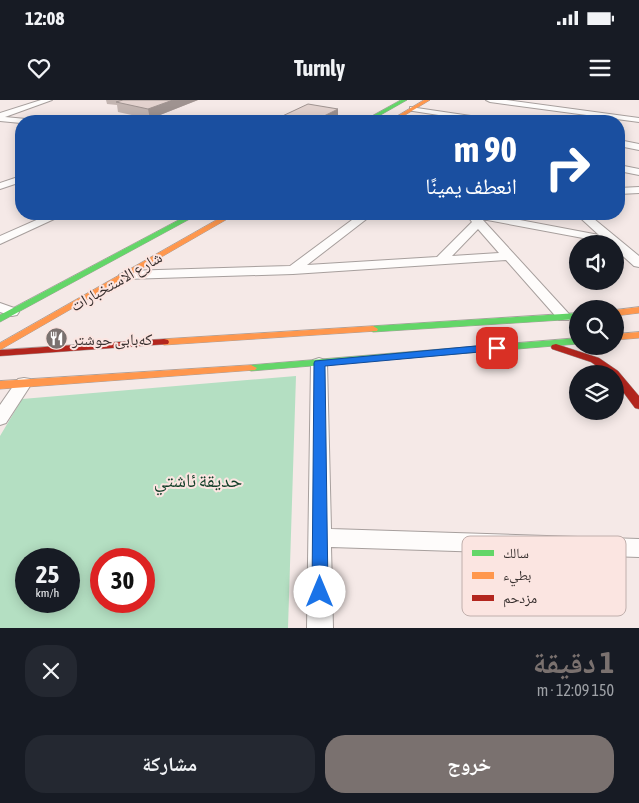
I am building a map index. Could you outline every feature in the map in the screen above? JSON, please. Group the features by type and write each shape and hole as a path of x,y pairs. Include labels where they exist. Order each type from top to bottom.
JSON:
{"main road":[{"path":"381,115 409,104 428,100"},
{"path":"397,115 409,104"},
{"name":"شارع الاستخبارات","path":"4,312 183,220"},
{"name":"شارع الاستخبارات","path":"0,347 222,220"},
{"path":"624,312 639,310"},
{"path":"0,354 569,317"},
{"path":"624,336 639,335"},
{"path":"0,385 320,363 569,342"},
{"path":"537,344 568,350 602,362 635,391 639,405"}],"street":[{"path":"0,118 48,100"},
{"path":"490,100 585,109 614,115"},
{"path":"409,104 463,115"},
{"path":"580,115 585,109"},
{"path":"625,117 639,120"},
{"path":"0,118 15,120"},
{"path":"625,144 639,147"},
{"path":"625,169 639,172"},
{"path":"0,186 15,181"},
{"path":"625,191 639,190"},
{"path":"0,240 45,220"},
{"path":"293,270 359,220"},
{"path":"442,260 471,220"},
{"path":"478,220 509,256 569,315"},
{"path":"497,220 583,235"},
{"path":"589,220 606,235"},
{"path":"624,251 639,264"},
{"path":"126,275 293,270 509,256"},
{"path":"320,363 320,628"},
{"path":"0,419 24,384"},
{"path":"320,538 462,542"},
{"path":"626,548 639,548"}],"green space":[{"name":"حديقة ئاشتي","path":"296,376 288,628 0,628 0,436 22,399"}],"building":[{"path":"123,100 173,100 148,109 116,102"},
{"path":"308,104 338,109 326,115 285,115"}],"traffic: fast":[{"path":"377,115 405,100"},
{"path":"0,319 184,220"},
{"path":"373,329 569,317"},
{"path":"251,368 569,342"}],"traffic: slow":[{"path":"402,115 428,100"},
{"path":"0,347 222,220"},
{"path":"624,312 639,310"},
{"path":"164,342 373,329"},
{"path":"624,336 639,335"},
{"path":"0,385 251,368"}],"traffic: jam":[{"path":"0,353 164,342"},
{"path":"556,347 584,355 605,366 623,382 639,405"}],"place":[{"name":"کەبابی حوشتر","path":"56,339"}],"route":[{"path":"320,592 320,363 497,348"}]}
